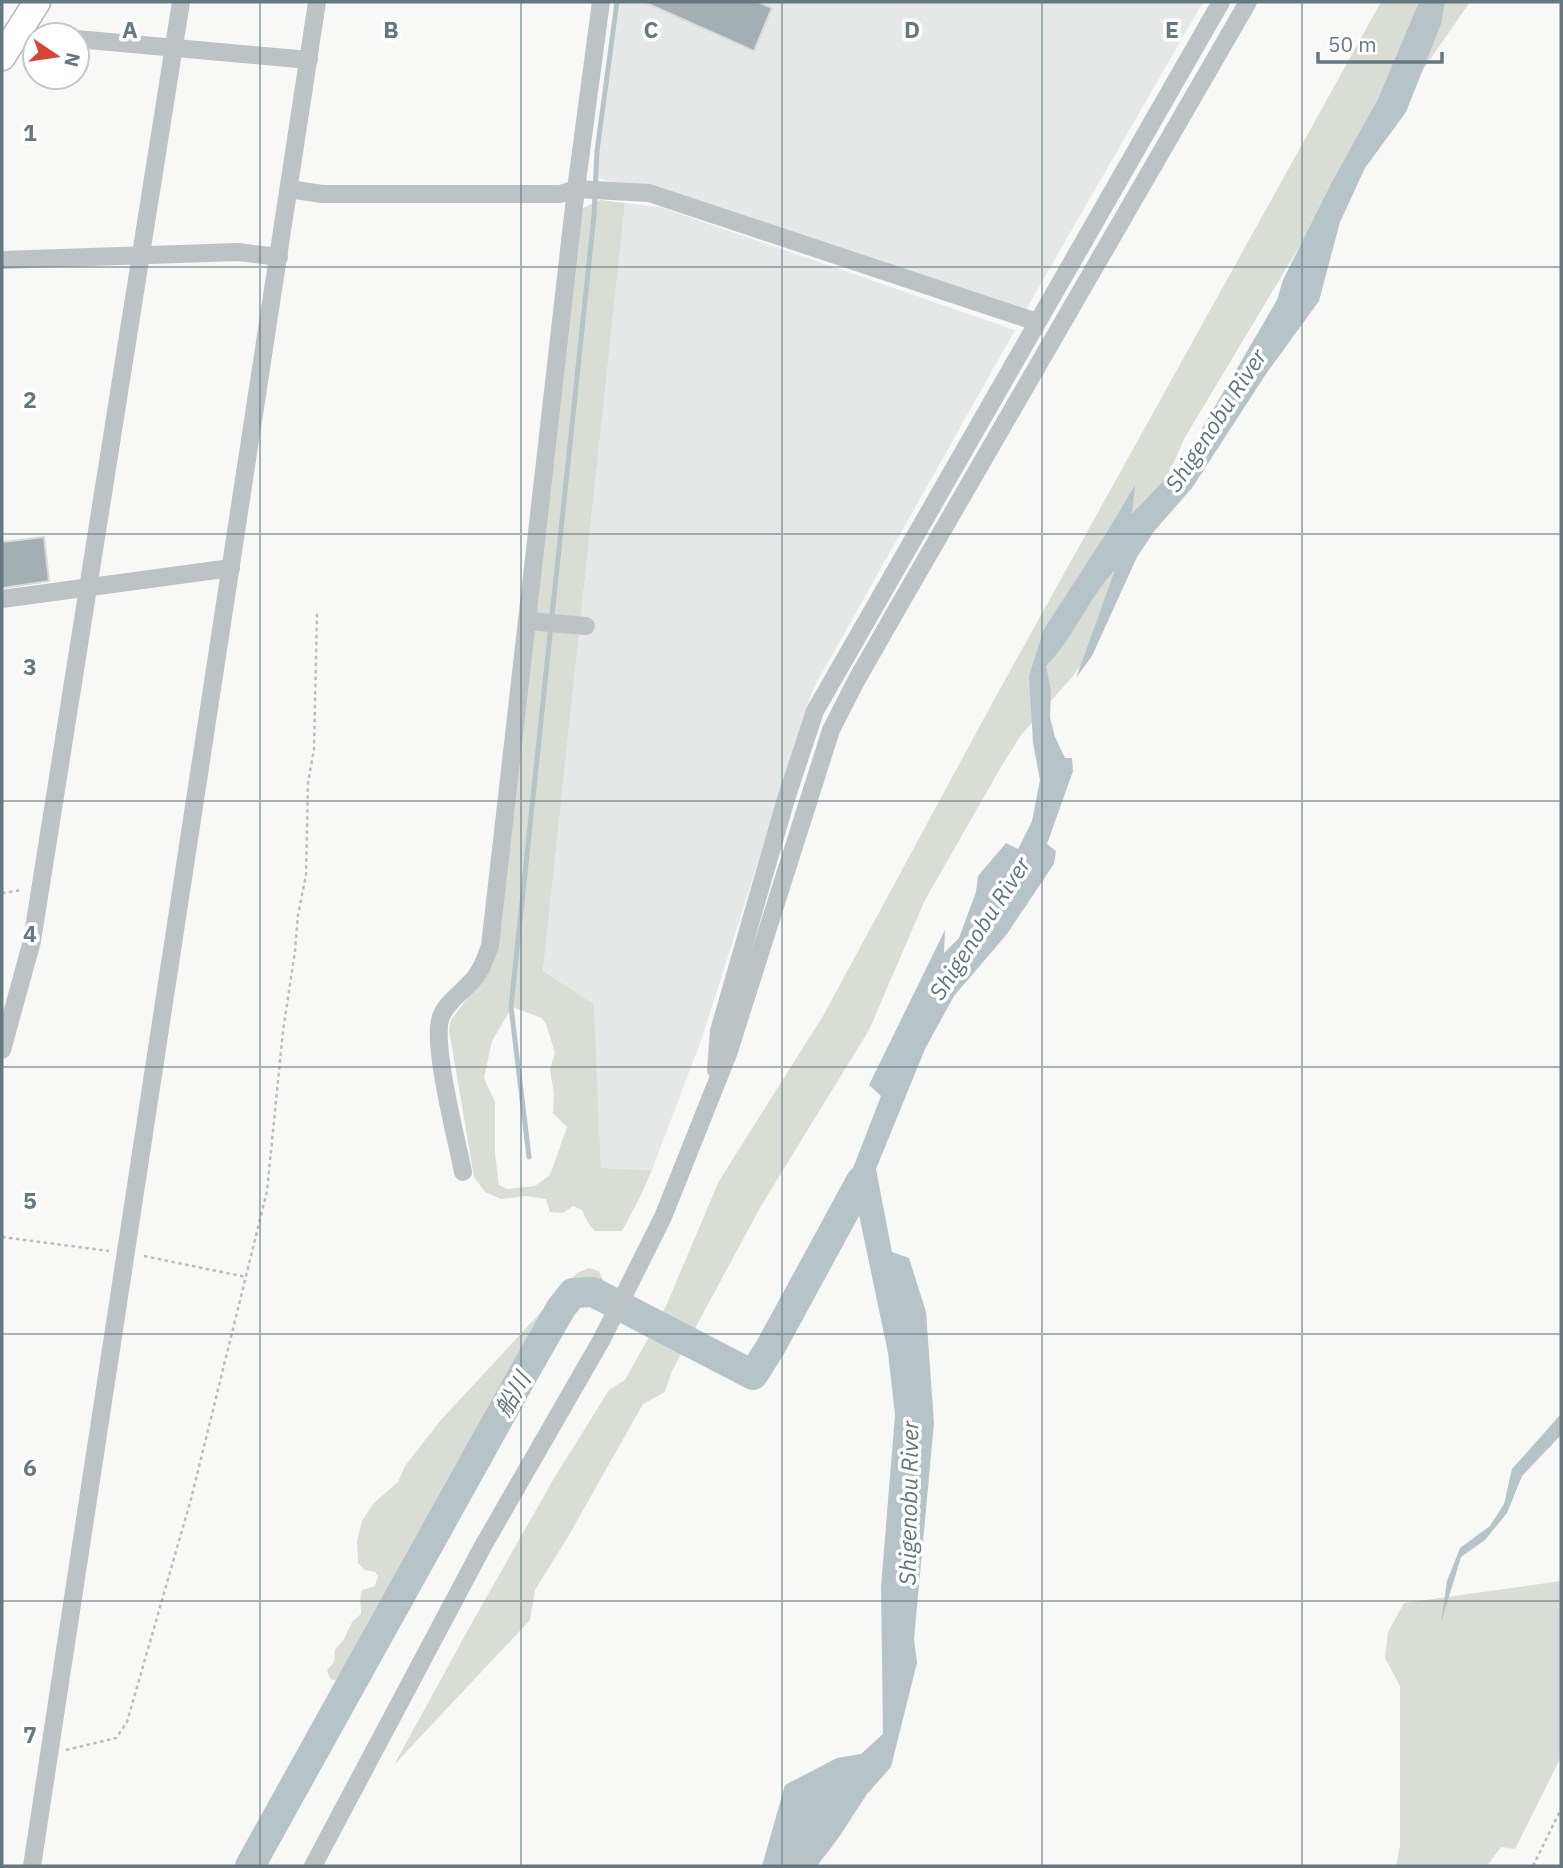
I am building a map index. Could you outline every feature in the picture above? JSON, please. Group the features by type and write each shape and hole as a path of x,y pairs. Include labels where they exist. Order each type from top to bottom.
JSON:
{"main road":[{"path":"12,44 37,2"}],"street":[{"path":"2,1050 32,940 181,2"},
{"path":"32,1866 317,2"},
{"path":"463,1172 438,1032 441,1015 472,982 484,964 490,946 530,622 576,189 601,2"},
{"path":"715,1090 719,1031 786,799 815,711 1221,2"},
{"path":"313,1866 483,1546 602,1339 663,1217 732,1042 831,730 904,597 1248,2"},
{"path":"91,41 309,60"},
{"path":"289,189 322,194 560,194 576,189 649,193 1037,322"},
{"path":"2,260 238,252 279,257"},
{"path":"2,599 231,568"},
{"path":"530,622 583,626"}],"path":[{"path":"50,1754 116,1738 127,1723 191,1499 267,1191 283,1031 306,875 308,783 314,749 317,613"},
{"path":"2,1237 158,1258 246,1277"},
{"path":"1533,1866 1561,1809"}],"shaded area":[{"path":"620,2 1203,2 1024,313 651,187 605,181 594,175"},
{"path":"1381,2 1470,2 1296,252 1184,439 1094,647 1073,676 1021,735 1001,767 925,900 869,1030 761,1206 672,1371 665,1392 643,1404 535,1590 530,1620 394,1765 553,1480 609,1390 625,1380 666,1306 719,1181 823,1016 995,698"},
{"path":"600,200 625,203 543,971 594,1004 601,1168 652,1170 622,1231 595,1231 582,1210 573,1206 563,1213 550,1212 546,1199 526,1196 501,1199 485,1192 474,1177 449,1030 451,1020 493,965 499,944 581,209","holes":["512,1007 542,1018 555,1053 550,1069 554,1094 553,1113 567,1127 550,1175 535,1186 507,1189 499,1185 495,1153 495,1102 484,1078 492,1041"]},
{"path":"625,203 660,207 1015,330 813,689 702,1038 652,1170 601,1168 594,1004 543,971"},
{"path":"589,1268 599,1271 603,1281 599,1286 577,1289 564,1298 347,1677 340,1682 330,1679 327,1670 334,1662 335,1650 352,1622 361,1614 362,1590 375,1586 378,1576 358,1563 357,1541 362,1521 374,1503 398,1482 405,1466 440,1421 577,1273"},
{"path":"1561,1581 1561,1757 1515,1849 1501,1847 1487,1866 1396,1866 1400,1846 1400,1686 1385,1658 1388,1632 1404,1603"}],"water":[{"name":"Shigenobu River","path":"1419,2 1445,2 1441,24 1406,112 1365,168 1340,222 1319,301 1266,374 1192,488 1155,530 1137,557 1092,656 1076,678 1115,570 1046,666 1051,691 1050,717 1055,737 1065,758 1072,758 1073,771 1047,844 1056,851 1054,864 1007,934 954,996 925,1049 876,1169 892,1252 909,1258 926,1312 934,1423 914,1639 917,1663 891,1767 867,1794 837,1840 817,1866 762,1866 785,1785 837,1758 861,1754 883,1734 881,1587 895,1415 888,1353 857,1205 848,1181 881,1096 869,1085 945,930 944,953 959,938 976,892 978,876 1006,843 1018,849 1032,821 1040,780 1033,743 1029,676 1044,629 1135,485 1132,514 1185,458 1277,300 1283,280 1333,180 1378,99"},
{"path":"1561,1414 1561,1435 1522,1476 1507,1513 1485,1540 1461,1557 1441,1623 1447,1581 1460,1548 1490,1526 1504,1504 1512,1469"}],"building":[{"path":"644,2 758,2 772,8 754,51"},
{"path":"44,537 49,581 2,588 2,542"}],"waterway":[{"path":"529,1157 511,1007 594,215 597,151 617,2"},
{"name":"船川","path":"250,1866 521,1378 561,1308 573,1293 593,1292 753,1375 861,1181"}]}
